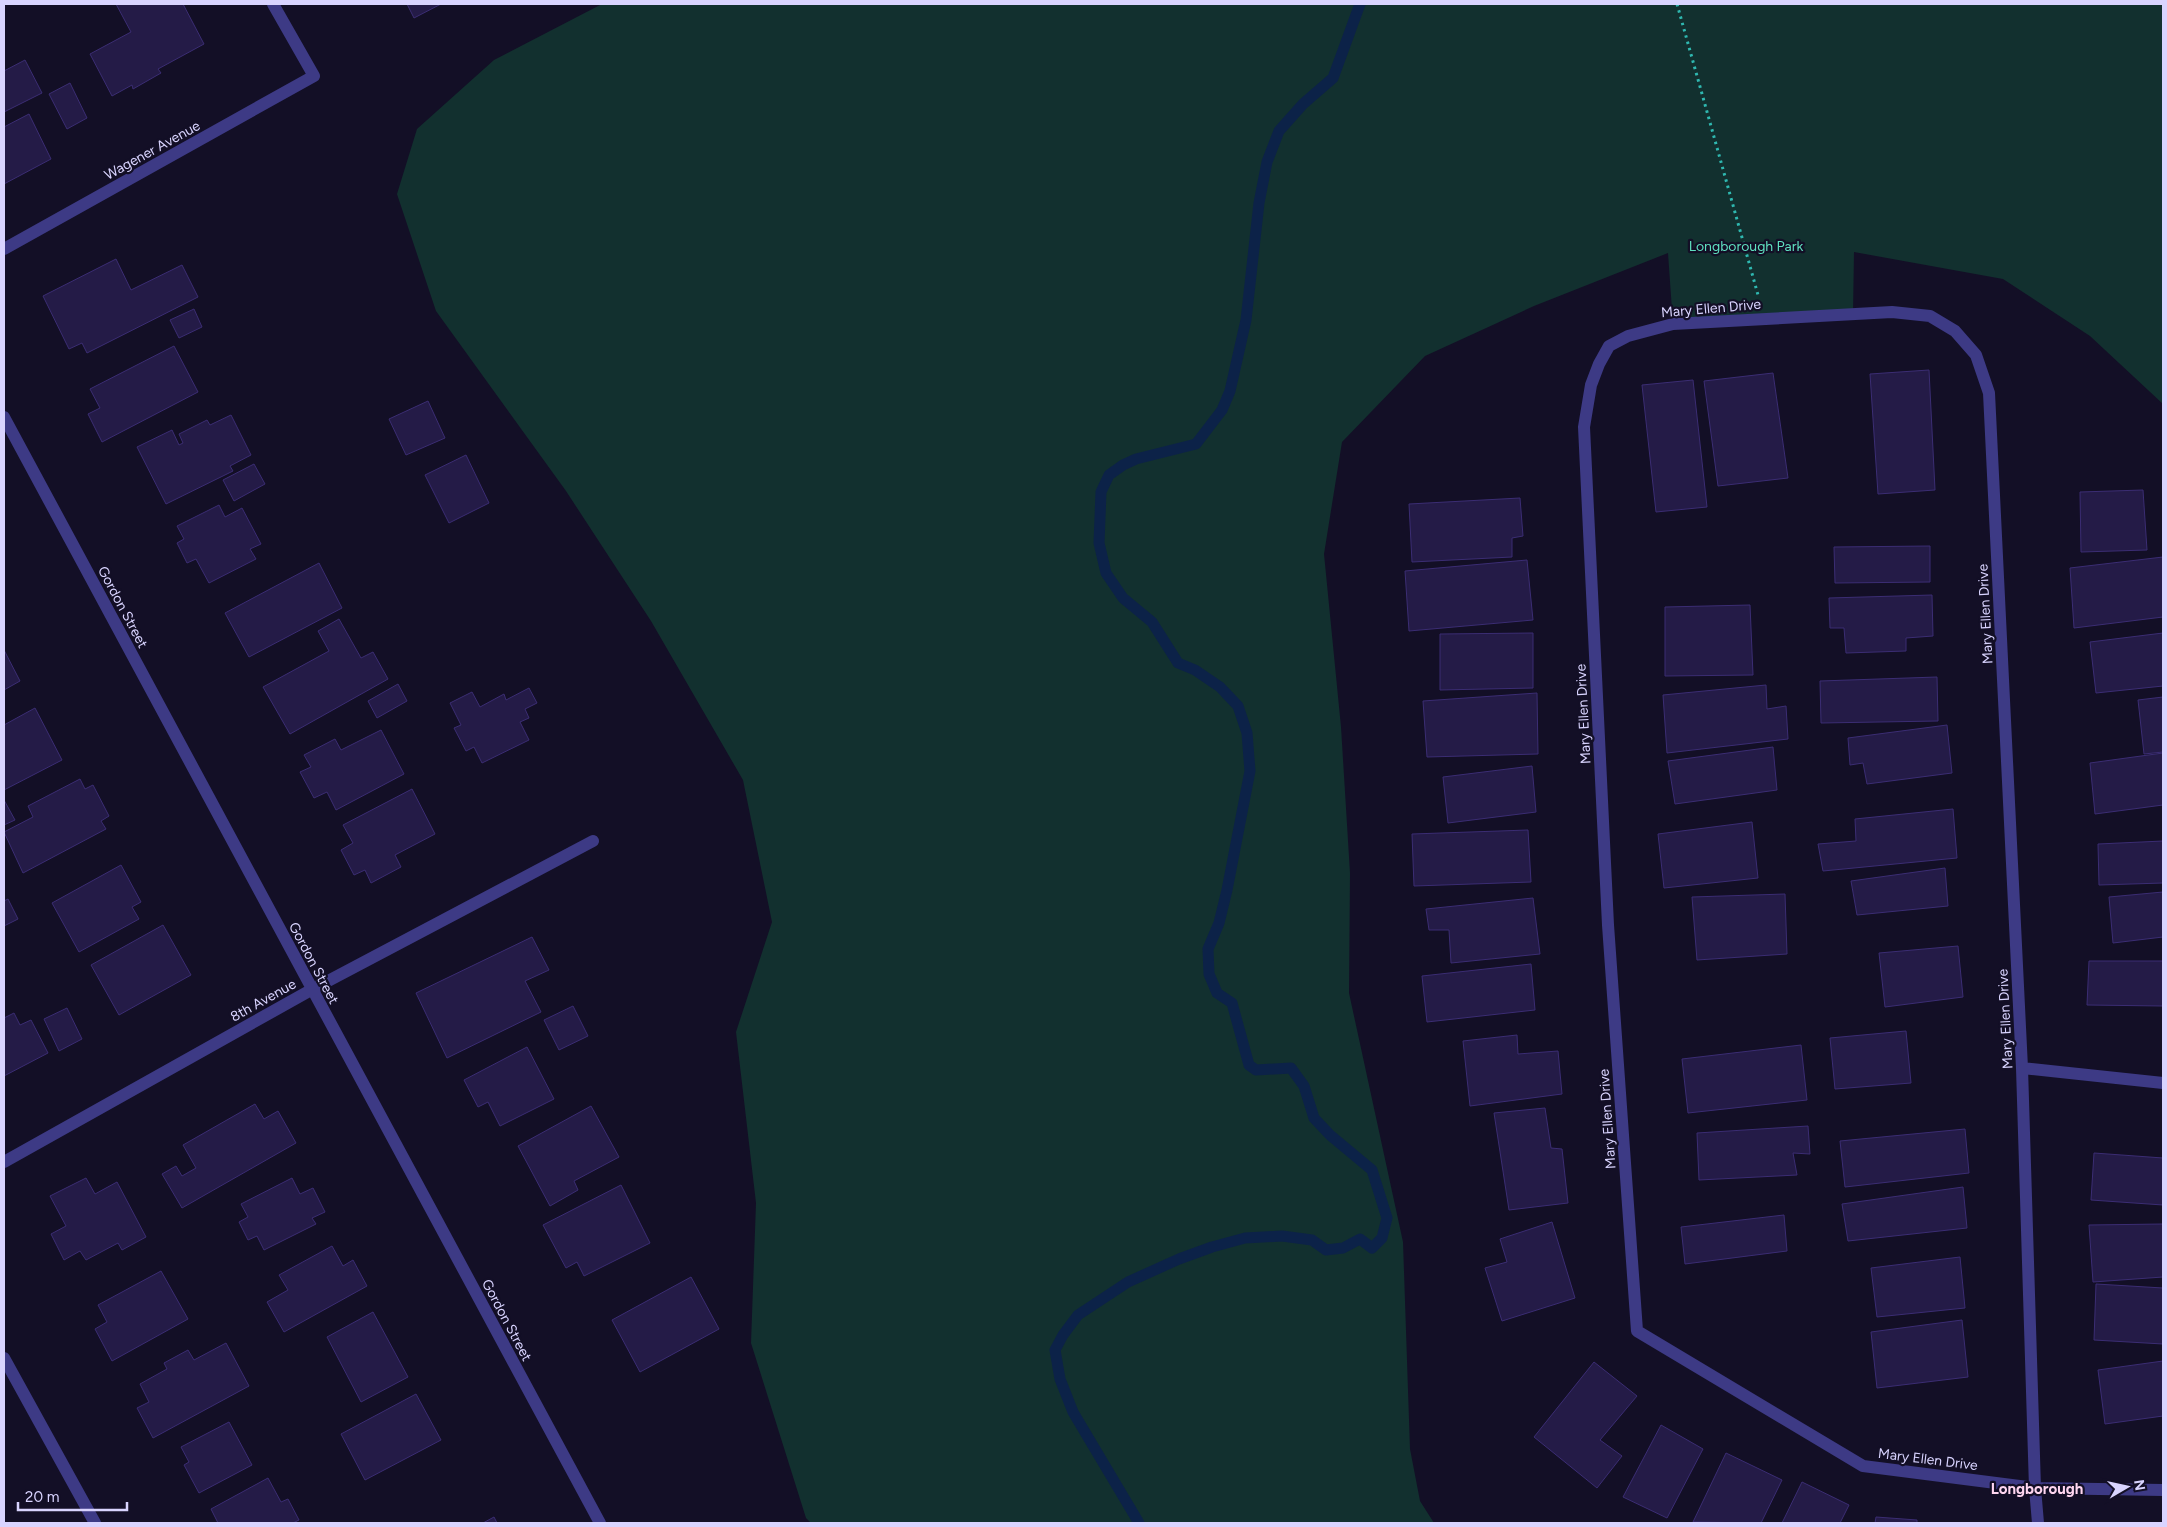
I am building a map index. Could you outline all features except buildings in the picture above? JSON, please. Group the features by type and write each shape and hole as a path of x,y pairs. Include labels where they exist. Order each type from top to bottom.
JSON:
{"street":[{"name":"Wagener Avenue","path":"4,249 314,76 273,4"},
{"name":"Mary Ellen Drive","path":"2035,1488 1863,1466 1637,1331 1608,925 1584,427 1591,385 1599,364 1609,346 1628,336 1673,324 1892,312 1930,316 1955,330 1976,356 1979,363 1989,394 2022,1068 2035,1488 2038,1523"},
{"name":"Gordon Street","path":"4,417 311,990 600,1523"},
{"name":"8th Avenue","path":"4,1162 311,990 593,841"},
{"path":"2022,1068 2163,1082"},
{"path":"4,1358 95,1523"},
{"path":"2035,1488 2163,1490"}],"path":[{"path":"1677,4 1764,318"}],"green space":[{"name":"Longborough Park","path":"602,4 2163,4 2163,404 2090,336 2003,279 1854,252 1853,314 1673,324 1668,253 1534,306 1425,356 1342,442 1324,554 1341,727 1350,873 1349,993 1403,1242 1410,1449 1420,1501 1434,1523 811,1523 806,1518 751,1343 756,1203 736,1032 772,922 743,780 651,621 566,491 436,311 397,194 417,129 494,60"}],"waterway":[{"path":"1139,1523 1073,1412 1060,1379 1055,1350 1063,1335 1078,1315 1128,1282 1179,1259 1212,1247 1245,1238 1282,1236 1312,1240 1326,1250 1343,1248 1360,1239 1372,1248 1382,1238 1387,1218 1372,1170 1330,1135 1314,1118 1304,1086 1291,1068 1256,1070 1249,1065 1232,1003 1217,993 1209,974 1208,949 1219,923 1227,890 1250,771 1247,733 1238,706 1220,687 1195,670 1178,663 1152,622 1123,598 1106,573 1099,543 1101,492 1109,475 1136,459 1196,444 1222,410 1230,391 1246,320 1259,203 1267,162 1279,131 1303,104 1333,78 1360,4"}],"district":[{"name":"Longborough","path":"2037,1489"}]}
